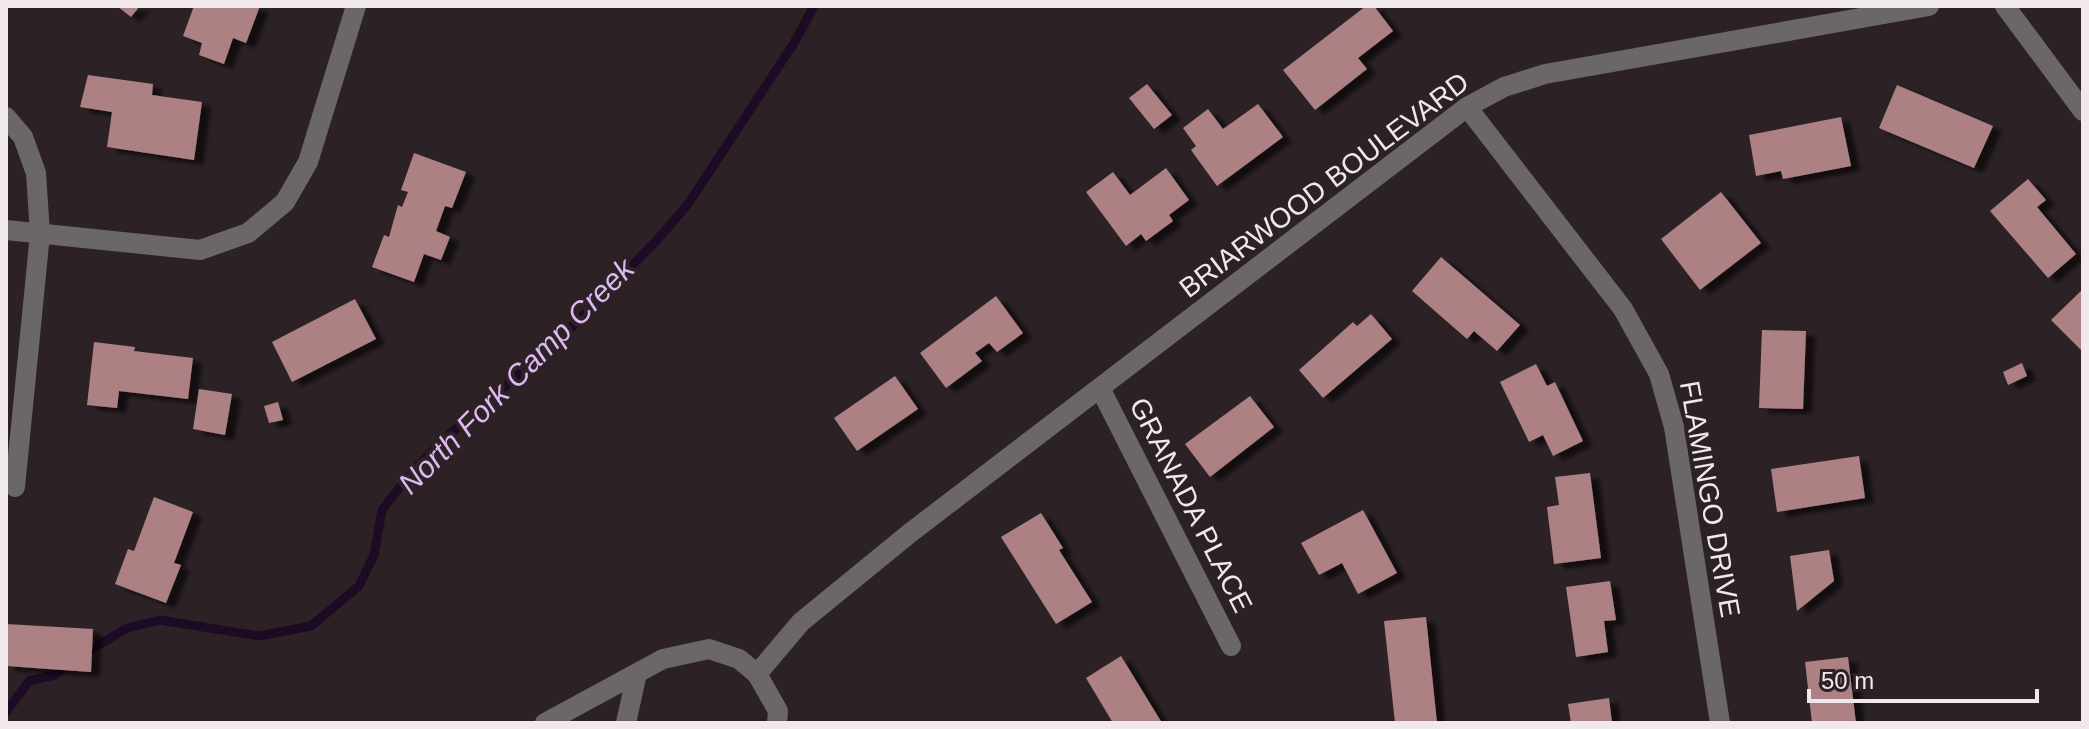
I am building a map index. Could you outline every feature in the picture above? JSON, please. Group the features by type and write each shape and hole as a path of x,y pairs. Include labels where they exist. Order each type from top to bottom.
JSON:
{"street":[{"path":"6,230 200,250 248,233 285,202 308,162 356,6"},
{"name":"BRIARWOOD BOULEVARD","path":"757,674 801,622 910,533 1467,107 1504,87 1545,74 1929,6"},
{"path":"2005,6 2083,111"},
{"name":"FLAMINGO DRIVE","path":"1467,107 1623,309 1659,374 1674,427 1720,723"},
{"path":"6,117 23,137 36,173 40,234 15,487"},
{"name":"GRANADA PLACE","path":"1100,388 1231,646"},
{"path":"545,723 663,659 709,649 739,659 757,674 778,711 777,723"},
{"path":"626,723 637,673"}],"building":[{"path":"117,6 140,6 131,17"},
{"path":"194,6 260,6 246,43 233,38 224,64 199,55 202,43 183,36"},
{"path":"1366,6 1374,6 1393,31 1358,58 1367,69 1315,110 1283,70"},
{"path":"88,75 153,84 152,95 202,102 194,160 107,147 112,112 80,107"},
{"path":"1147,84 1172,115 1154,129 1129,98"},
{"path":"1897,85 1993,126 1974,168 1879,128"},
{"path":"1258,104 1283,137 1217,186 1191,150 1196,146 1183,128 1208,109 1223,129"},
{"path":"1841,117 1851,166 1783,179 1781,171 1756,176 1749,135"},
{"path":"414,153 466,172 452,208 445,206 436,231 450,237 441,260 424,254 414,282 372,267 384,235 389,237 398,205 402,207 408,192 401,190"},
{"path":"1166,168 1189,200 1169,215 1173,221 1146,241 1141,234 1126,246 1086,192 1113,172 1130,195"},
{"path":"2028,179 2046,200 2037,207 2076,254 2048,278 1990,211"},
{"path":"1721,192 1761,243 1700,290 1661,239"},
{"path":"1441,257 1520,325 1497,351 1474,331 1467,339 1412,291"},
{"path":"2083,289 2083,352 2051,320"},
{"path":"996,296 1023,333 997,352 989,343 975,353 982,361 946,388 920,353"},
{"path":"355,299 376,339 292,382 272,342"},
{"path":"1371,314 1392,339 1323,398 1299,370 1353,322 1357,326"},
{"path":"1762,330 1806,331 1803,409 1759,408"},
{"path":"94,342 135,347 134,351 193,358 188,399 119,391 117,408 87,405"},
{"path":"2022,363 2027,376 2008,385 2003,372"},
{"path":"1536,364 1547,386 1555,382 1583,441 1553,456 1543,435 1529,442 1500,382"},
{"path":"895,376 918,409 857,451 834,418"},
{"path":"199,389 232,394 225,435 193,429"},
{"path":"1250,396 1274,427 1210,477 1185,444"},
{"path":"278,402 283,420 269,423 264,406"},
{"path":"1859,456 1865,498 1777,512 1771,469"},
{"path":"1590,473 1601,558 1554,564 1547,507 1559,505 1555,477"},
{"path":"154,497 193,512 174,563 181,565 166,603 115,584 128,549 134,551"},
{"path":"1363,510 1397,573 1358,594 1342,563 1319,575 1301,543"},
{"path":"1041,513 1063,548 1059,550 1092,602 1056,624 1001,537"},
{"path":"1829,550 1834,581 1797,611 1790,556"},
{"path":"1610,581 1616,620 1604,621 1608,652 1576,657 1566,587"},
{"path":"1426,617 1437,723 1395,723 1384,621"},
{"path":"6,624 93,629 91,672 6,666"},
{"path":"1121,656 1162,723 1113,723 1086,678"},
{"path":"1848,657 1856,723 1812,723 1805,662"},
{"path":"1609,698 1612,723 1571,723 1568,704"}],"waterway":[{"name":"North Fork Camp Creek","path":"84,654 127,628 160,620 259,636 311,626 359,586 374,555 382,510 410,474 453,431 562,337 658,239 688,204 794,43 814,6"},
{"name":"North Fork Camp Creek","path":"6,712 29,681 54,675 68,665"}]}
